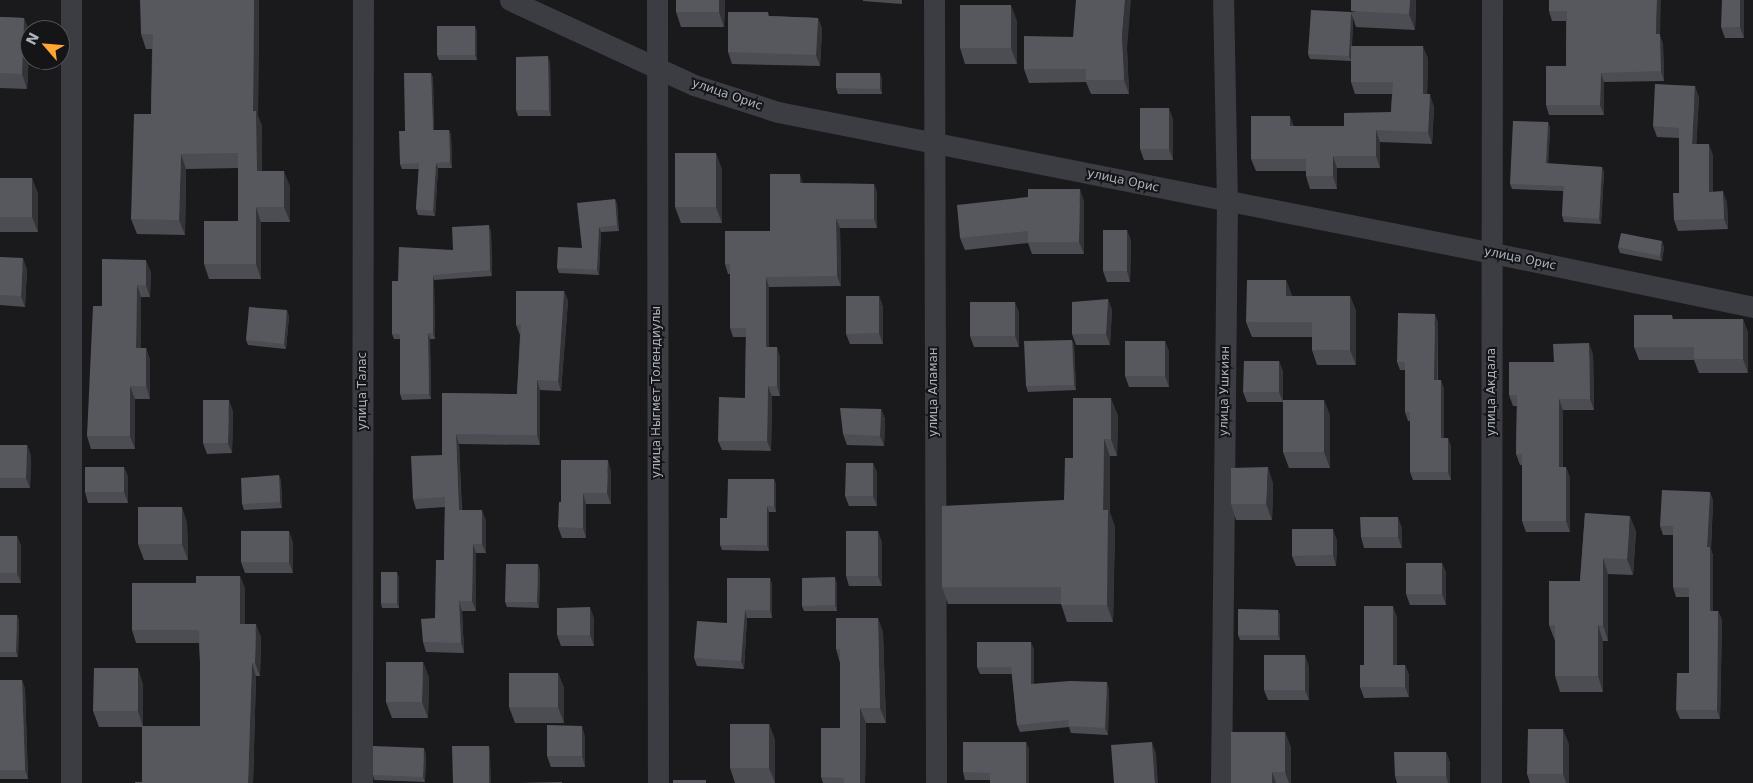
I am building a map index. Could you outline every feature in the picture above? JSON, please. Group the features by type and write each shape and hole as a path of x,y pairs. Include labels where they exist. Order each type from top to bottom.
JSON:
{"street":[{"path":"70,0 71,783"},
{"name":"улица Талас","path":"362,783 363,0"},
{"name":"улица Орис","path":"510,0 657,69 778,112 934,142 1227,203 1493,253 1753,308"},
{"name":"улица Ныгмет Толендиулы","path":"657,0 658,783"},
{"name":"улица Аламан","path":"934,0 936,783"},
{"name":"улица Ушкиян","path":"1221,783 1227,203 1223,0"},
{"name":"улица Акдала","path":"1491,783 1492,0"}],"building":[{"path":"140,0 254,0 253,111 256,111 257,171 284,171 284,207 256,207 256,264 204,264 204,221 238,221 238,153 181,154 179,220 131,219 134,114 151,114 153,34 141,34"},
{"path":"676,0 719,0 719,12 676,12"},
{"path":"1076,0 1125,0 1122,36 1124,80 1086,80 1086,69 1024,69 1024,36 1073,37"},
{"path":"1351,0 1410,0 1409,14 1351,11"},
{"path":"1549,0 1657,0 1656,34 1660,34 1661,71 1601,73 1600,105 1546,105 1546,66 1566,66 1567,11 1549,11"},
{"path":"1722,0 1740,0 1740,27 1721,27"},
{"path":"960,5 1011,5 1011,48 960,48"},
{"path":"1311,10 1351,12 1349,56 1308,54"},
{"path":"728,12 768,12 768,16 818,18 816,55 728,52"},
{"path":"0,17 24,18 24,20 20,20 20,70 22,70 22,74 0,73"},
{"path":"437,26 475,26 475,55 437,55"},
{"path":"1351,46 1423,46 1423,94 1430,94 1428,132 1376,130 1376,156 1333,156 1333,176 1306,176 1306,159 1251,159 1251,116 1290,116 1290,126 1344,126 1344,113 1391,112 1393,82 1351,82"},
{"path":"548,56 549,110 516,110 516,57"},
{"path":"404,73 431,73 433,130 449,130 450,162 436,163 433,211 416,209 419,163 400,164 399,131 405,131"},
{"path":"836,73 880,73 880,89 836,88"},
{"path":"1655,84 1695,86 1692,144 1709,144 1709,192 1723,191 1724,219 1674,220 1673,193 1679,193 1679,128 1653,126"},
{"path":"1140,108 1169,108 1169,149 1140,149"},
{"path":"1513,121 1548,122 1546,163 1602,167 1599,219 1562,216 1564,186 1510,184"},
{"path":"675,153 716,153 716,207 675,207"},
{"path":"770,174 800,174 800,183 874,184 874,219 836,219 837,276 766,277 766,347 777,347 777,386 768,386 767,441 718,441 719,397 745,398 746,328 730,328 730,264 725,264 725,231 770,231"},
{"path":"0,178 32,178 32,217 0,217"},
{"path":"1028,189 1080,189 1079,242 1028,242 1028,231 960,238 957,205 1028,197"},
{"path":"615,199 617,225 599,227 597,270 557,268 558,247 582,248 577,203"},
{"path":"489,225 490,270 433,275 433,333 428,333 429,394 400,394 400,334 392,334 392,281 398,281 399,247 453,250 452,227"},
{"path":"1103,230 1127,230 1127,271 1103,271"},
{"path":"1621,233 1662,241 1660,256 1618,247"},
{"path":"0,257 23,258 21,296 0,295"},
{"path":"102,259 146,260 146,285 137,285 136,348 146,348 146,386 130,386 130,436 87,436 93,306 102,306"},
{"path":"1247,280 1286,280 1286,296 1350,296 1350,350 1312,350 1312,322 1246,322"},
{"path":"516,291 564,291 558,381 537,380 537,435 456,434 459,510 482,510 482,544 473,544 472,601 459,601 461,643 423,642 421,619 435,618 436,560 444,560 445,497 413,499 411,456 442,455 442,393 517,394 521,325 516,325"},
{"path":"846,296 879,296 879,333 846,334"},
{"path":"1108,299 1106,334 1072,334 1072,302"},
{"path":"970,302 1015,302 1015,336 970,336"},
{"path":"249,307 287,310 284,344 246,340"},
{"path":"1398,313 1435,314 1434,380 1441,380 1441,438 1448,438 1448,472 1410,472 1410,412 1405,412 1405,362 1397,362"},
{"path":"1634,315 1672,315 1672,319 1743,319 1743,359 1694,359 1694,347 1634,347"},
{"path":"1072,340 1074,385 1026,386 1024,341"},
{"path":"1125,341 1165,341 1165,376 1125,376"},
{"path":"1589,343 1590,399 1559,399 1559,467 1566,467 1566,521 1522,521 1522,454 1516,454 1517,395 1509,395 1509,362 1554,362 1553,344"},
{"path":"1244,361 1279,361 1279,392 1243,392"},
{"path":"1073,398 1111,398 1111,439 1104,439 1103,510 1108,510 1107,605 1061,605 1061,587 942,587 942,506 1064,500 1065,458 1073,458"},
{"path":"203,400 229,400 228,443 203,443"},
{"path":"1283,400 1324,400 1324,452 1283,452"},
{"path":"840,408 881,409 880,436 843,434"},
{"path":"0,445 27,445 26,478 0,478"},
{"path":"561,460 608,460 607,493 583,493 583,528 558,527 559,502 561,502"},
{"path":"846,463 873,463 873,496 845,496"},
{"path":"85,467 124,467 124,492 85,492"},
{"path":"1268,467 1266,504 1231,504 1231,468"},
{"path":"279,475 280,502 242,504 241,478"},
{"path":"728,479 774,479 774,506 767,506 767,545 720,545 720,518 727,518"},
{"path":"1662,490 1710,492 1707,547 1710,547 1710,611 1718,611 1717,710 1676,710 1677,673 1689,673 1689,588 1673,587 1673,526 1660,526"},
{"path":"138,507 182,507 182,544 138,544"},
{"path":"1585,513 1630,516 1627,559 1603,558 1603,625 1598,625 1598,676 1555,676 1555,625 1549,625 1549,581 1580,581"},
{"path":"1360,517 1398,517 1398,537 1361,537"},
{"path":"1292,529 1333,529 1333,555 1292,556"},
{"path":"241,531 289,531 289,562 241,562"},
{"path":"846,531 878,531 878,576 846,576"},
{"path":"0,536 17,536 17,573 0,573"},
{"path":"1406,563 1442,563 1442,594 1406,594"},
{"path":"506,564 538,564 537,602 505,602"},
{"path":"381,572 397,572 397,603 381,603"},
{"path":"196,576 240,576 240,624 256,624 255,663 252,663 248,783 135,783 142,782 142,726 200,726 200,662 199,630 132,630 132,583 196,583"},
{"path":"835,577 835,605 802,606 802,578"},
{"path":"727,578 770,578 770,610 745,610 741,661 694,658 697,621 727,623"},
{"path":"1364,606 1393,606 1393,665 1405,665 1405,687 1360,687 1360,665 1364,665"},
{"path":"590,607 590,635 557,635 557,608"},
{"path":"1238,609 1278,610 1278,635 1238,635"},
{"path":"0,615 17,615 16,652 0,652"},
{"path":"836,618 878,618 880,708 860,708 860,783 844,783 844,778 821,777 821,728 840,728 840,649 836,649"},
{"path":"977,642 1031,642 1031,684 1070,681 1107,682 1105,728 1068,726 1069,720 1017,725 1011,667 977,667"},
{"path":"1264,655 1305,655 1305,690 1264,690"},
{"path":"386,662 423,662 422,702 386,702"},
{"path":"94,668 138,668 138,711 93,711"},
{"path":"509,673 558,673 558,707 509,707"},
{"path":"0,680 22,680 25,770 0,770"},
{"path":"730,724 769,724 769,768 730,768"},
{"path":"547,725 582,726 582,756 547,756"},
{"path":"1528,729 1563,729 1563,774 1527,774"},
{"path":"1231,732 1285,732 1285,772 1272,772 1272,783 1231,783"},
{"path":"963,742 1026,742 1026,783 990,783 990,773 963,772"},
{"path":"1152,742 1155,783 1114,783 1111,745"},
{"path":"373,746 424,748 423,777 373,775"},
{"path":"452,746 489,746 489,783 453,783"},
{"path":"1394,752 1446,752 1446,776 1395,776"},
{"path":"673,780 706,780 706,783 673,783"},
{"path":"562,782 562,783 517,783"}]}
